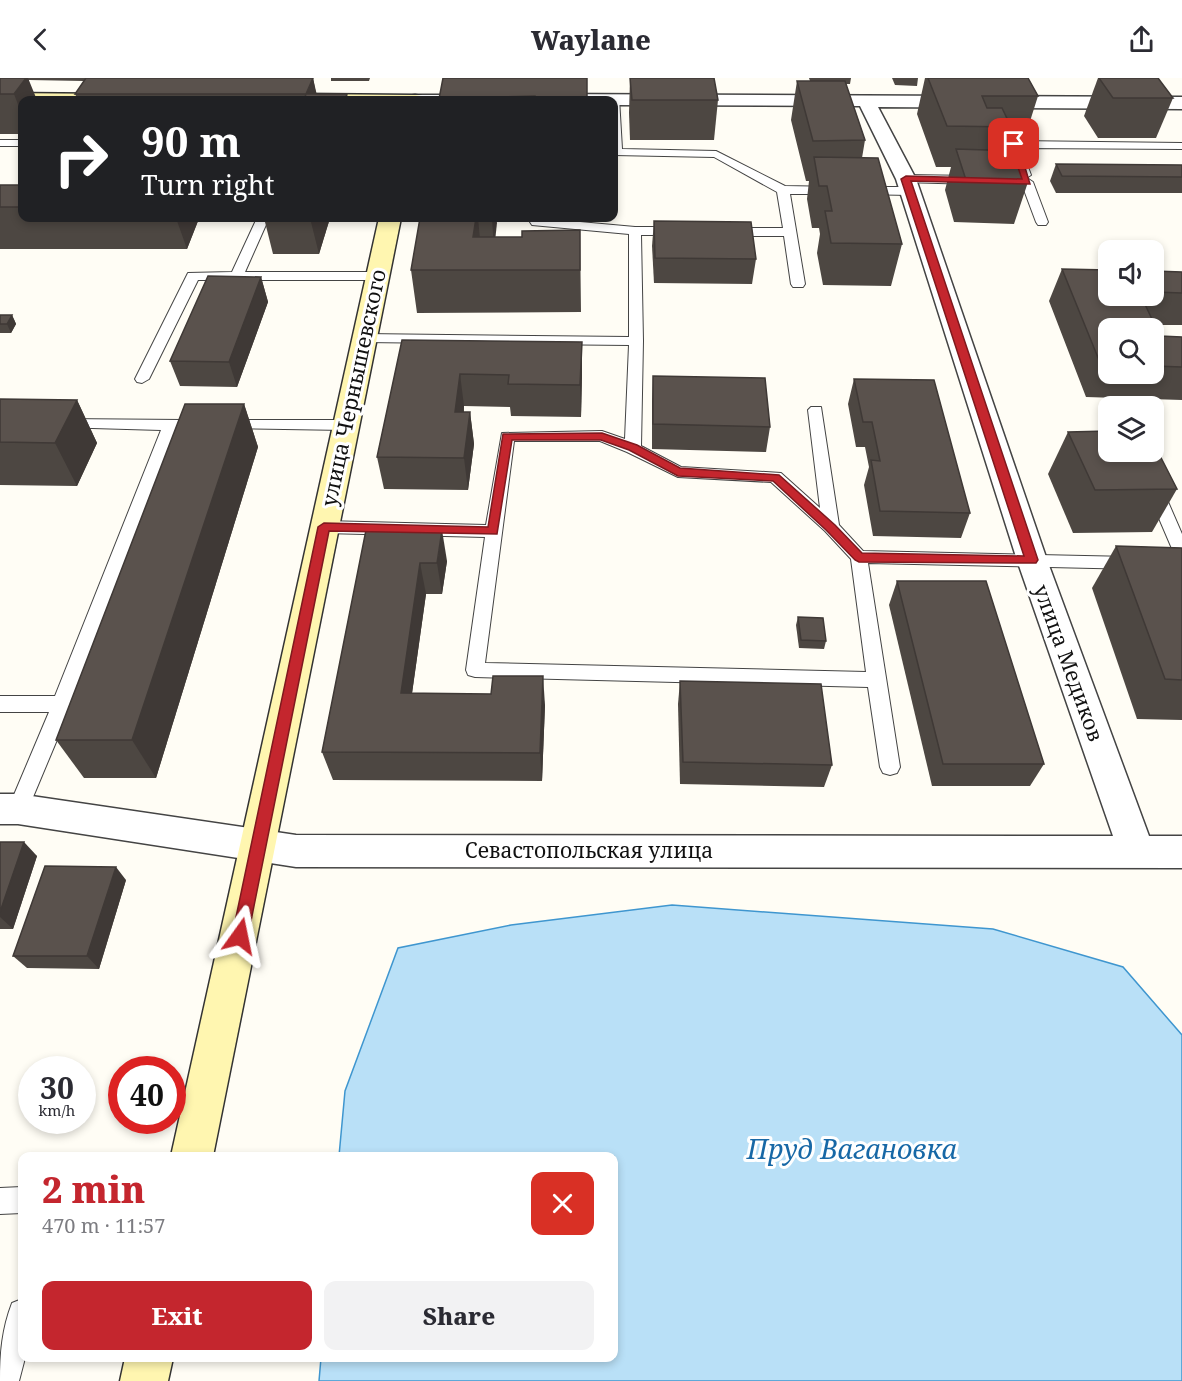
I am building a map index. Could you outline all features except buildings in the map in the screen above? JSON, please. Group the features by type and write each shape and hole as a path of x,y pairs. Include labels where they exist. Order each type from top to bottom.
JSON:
{"street":[{"path":"94,96 107,92 125,96"},
{"path":"307,94 455,96"},
{"path":"618,99 866,101 995,96 1182,103"},
{"path":"0,98 18,98"},
{"name":"улица Медиков","path":"866,101 908,185 1032,560 1137,853"},
{"name":"улица Чернышевского","path":"193,1152 389,222"},
{"name":"Севастопольская улица","path":"9,809 259,847 319,851 1182,852"},
{"path":"144,1381 148,1362"}],"lane":[{"path":"0,143 18,143"},
{"path":"1042,222 1022,182 1014,144 1182,146"},
{"path":"618,152 716,154 783,190 846,190 983,181"},
{"path":"783,190 798,284"},
{"path":"237,276 261,222"},
{"path":"536,224 635,231 694,231"},
{"path":"633,448 636,342 635,231"},
{"path":"718,231 790,232"},
{"path":"142,379 193,276 377,276"},
{"path":"364,339 636,342"},
{"path":"816,410 831,527"},
{"path":"45,424 345,425"},
{"path":"9,809 62,704 171,425"},
{"path":"876,680 475,670 507,436 602,436 633,448 678,472 776,477 831,527 859,557 890,767"},
{"path":"1149,478 1182,554"},
{"path":"324,527 493,531"},
{"path":"859,557 1182,564"},
{"path":"0,704 62,704"},
{"path":"0,1201 18,1200"},
{"path":"6,1381 18,1330"}],"water":[{"name":"Пруд Вагановка","path":"672,905 993,929 1123,967 1182,1035 1182,1381 319,1381 321,1362 618,1362 618,1152 339,1152 345,1091 398,948 511,925"}],"route":[{"path":"240,936 324,527 493,531 507,436 602,436 633,448 678,472 776,477 831,527 859,557 1032,560 906,179 1027,182 1014,144"}]}
